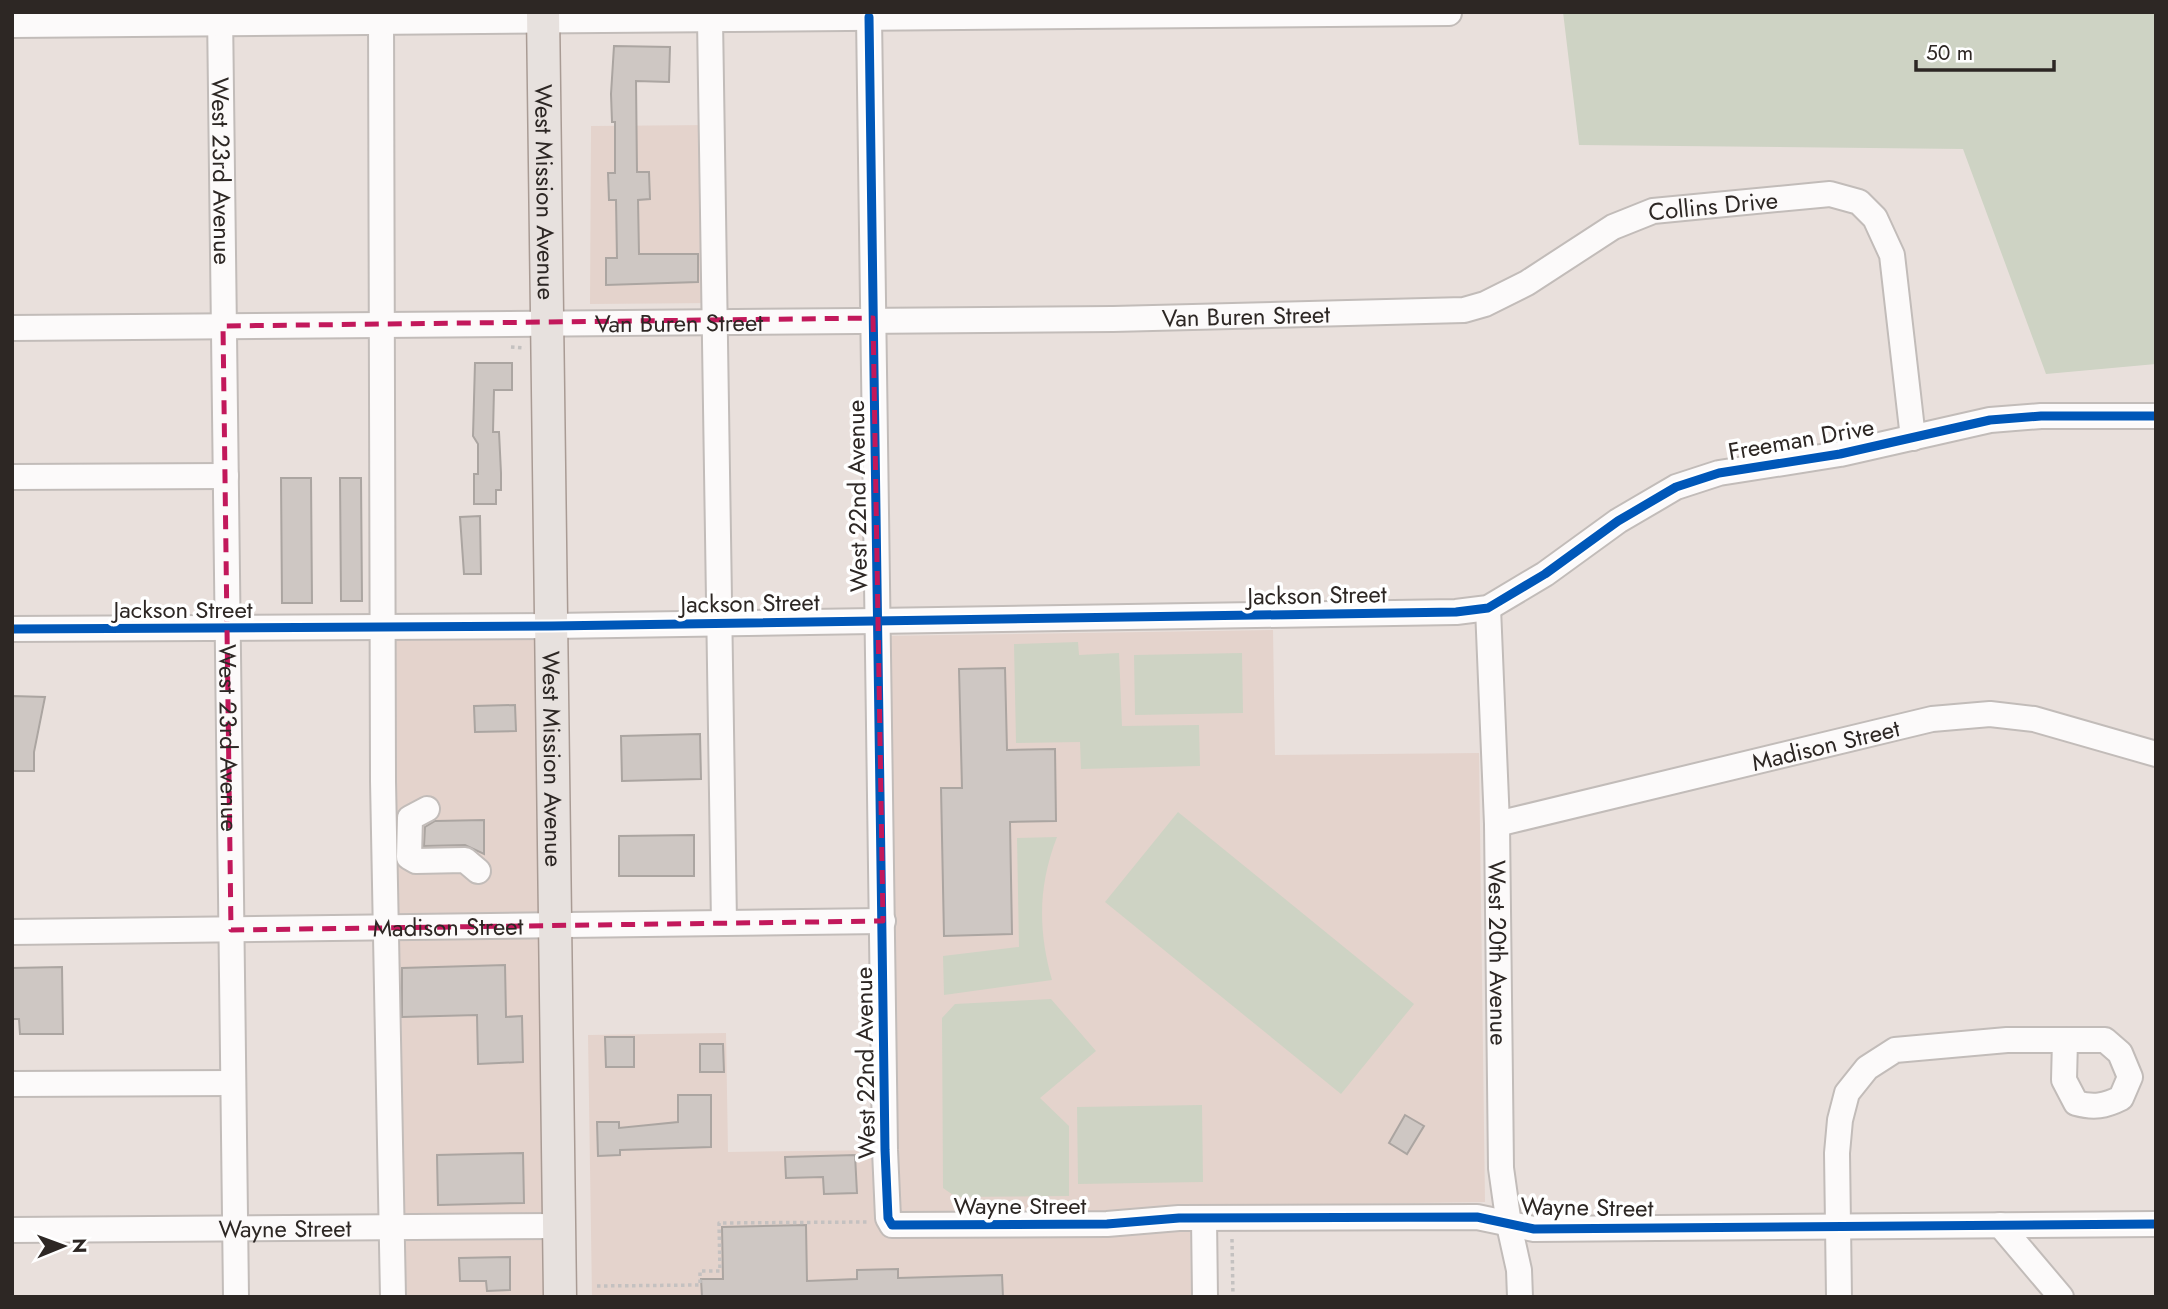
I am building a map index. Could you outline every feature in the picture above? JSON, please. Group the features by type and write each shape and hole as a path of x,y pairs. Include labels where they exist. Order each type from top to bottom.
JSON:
{"main road":[{"name":"West Mission Avenue","path":"543,16 560,1297"}],"street":[{"path":"12,25 220,18 543,16 710,19 1449,13"},
{"name":"West 22nd Avenue","path":"869,17 887,1209 892,1225"},
{"name":"West 23rd Avenue","path":"220,18 236,1297"},
{"path":"381,18 384,627 393,1297"},
{"path":"710,19 724,923"},
{"name":"Collins Drive","path":"1345,314 1464,310 1485,304 1527,283 1613,227 1653,211 1830,194 1858,202 1875,218 1892,255 1913,438"},
{"name":"Van Buren Street","path":"12,328 1345,314"},
{"name":"Freeman Drive","path":"1488,608 1545,574 1618,521 1676,487 1719,473 1840,454 1990,421 2041,416 2156,416"},
{"path":"12,477 226,476"},
{"name":"Jackson Street","path":"12,629 552,626 1456,612 1488,608"},
{"name":"West 20th Avenue","path":"1488,608 1497,824 1501,1168 1519,1270 1520,1297"},
{"name":"Madison Street","path":"1497,824 1932,719 1990,713 2034,719 2156,754"},
{"path":"427,809 410,818 409,857 416,861 465,860 478,871"},
{"name":"Madison Street","path":"12,932 883,921"},
{"path":"1839,1297 1837,1153 1840,1120 1847,1093 1867,1068 1895,1050 2007,1040 2065,1040"},
{"path":"12,1084 233,1083"},
{"name":"Wayne Street","path":"892,1225 1107,1224 1204,1218 1477,1217 1534,1229 2156,1224"},
{"path":"1204,1218 1205,1297"},
{"path":"2000,1225 2061,1297"},
{"name":"Wayne Street","path":"12,1230 559,1226"}],"path":[{"path":"511,348 527,348"},
{"path":"1232,1218 1233,1297"},
{"path":"597,1286 700,1285 700,1271 720,1271 719,1223 867,1222"}],"highlighted area":[{"path":"873,318 883,921 231,930 223,326"}],"shaded area":[{"path":"712,125 715,303 590,304 591,126"},
{"path":"384,627 536,638 555,1297 392,1297"},
{"path":"1273,630 1275,755 1479,753 1485,1202 1190,1206 1191,1297 592,1297 588,1035 726,1033 728,1152 885,1150 879,636"}],"green space":[{"path":"1563,12 2156,12 2156,364 2046,374 1963,149 1579,145"},
{"path":"1078,642 1079,655 1119,653 1122,726 1199,725 1200,766 1081,769 1080,742 1016,743 1014,644"},
{"path":"1242,653 1243,713 1135,715 1134,655"},
{"path":"1178,812 1414,1004 1341,1094 1105,902"},
{"path":"1057,837 1046,873 1042,908 1044,943 1052,980 944,995 943,956 1019,947 1017,838"},
{"path":"1051,999 1096,1051 1040,1098 1069,1126 1069,1196 956,1197 943,1188 942,1018 955,1004"},
{"path":"1202,1105 1203,1182 1078,1184 1077,1107"}],"building":[{"path":"614,46 670,47 669,82 636,81 637,172 649,172 650,199 638,200 639,254 698,254 698,282 606,285 606,258 617,258 616,200 609,200 608,173 615,173 615,122 612,122 611,94"},
{"path":"475,363 512,363 512,390 494,390 493,432 499,432 501,473 501,490 496,490 496,504 474,504 474,474 478,474 478,444 473,436"},
{"path":"281,478 311,478 312,603 282,603"},
{"path":"340,478 361,478 362,601 341,601"},
{"path":"480,516 481,574 464,574 460,517"},
{"path":"1005,668 1007,750 1055,749 1056,821 1010,822 1012,934 944,936 941,788 962,788 959,669"},
{"path":"12,696 45,697 34,752 34,771 12,771"},
{"path":"515,705 516,731 475,732 474,706"},
{"path":"700,734 701,779 622,781 621,736"},
{"path":"484,820 484,854 465,845 424,846 425,827 435,821"},
{"path":"694,835 694,876 619,876 619,836"},
{"path":"505,965 506,1017 522,1016 523,1062 478,1064 477,1015 402,1017 402,968"},
{"path":"62,967 63,1034 20,1034 19,1019 12,1019 12,968"},
{"path":"605,1037 634,1037 634,1067 606,1067"},
{"path":"700,1044 723,1044 724,1072 700,1072"},
{"path":"678,1095 711,1095 711,1147 620,1150 620,1155 598,1156 597,1122 619,1122 619,1128 678,1122"},
{"path":"1405,1115 1424,1126 1407,1154 1389,1143"},
{"path":"523,1153 524,1203 438,1205 437,1155"},
{"path":"855,1155 857,1193 824,1194 823,1177 786,1178 785,1157"},
{"path":"806,1225 807,1281 857,1279 857,1270 898,1269 898,1278 1002,1275 1003,1297 702,1297 701,1279 723,1279 722,1227"},
{"path":"510,1257 510,1290 487,1291 486,1281 460,1281 459,1258"}],"cycle path":[{"path":"869,17 885,1150 888,1218 892,1225 1107,1224 1179,1218 1477,1217 1534,1229 2156,1224"},
{"path":"12,629 552,626 1456,612 1488,608 1545,574 1618,521 1676,487 1719,473 1840,454 1990,420 2041,416 2156,416"}]}
